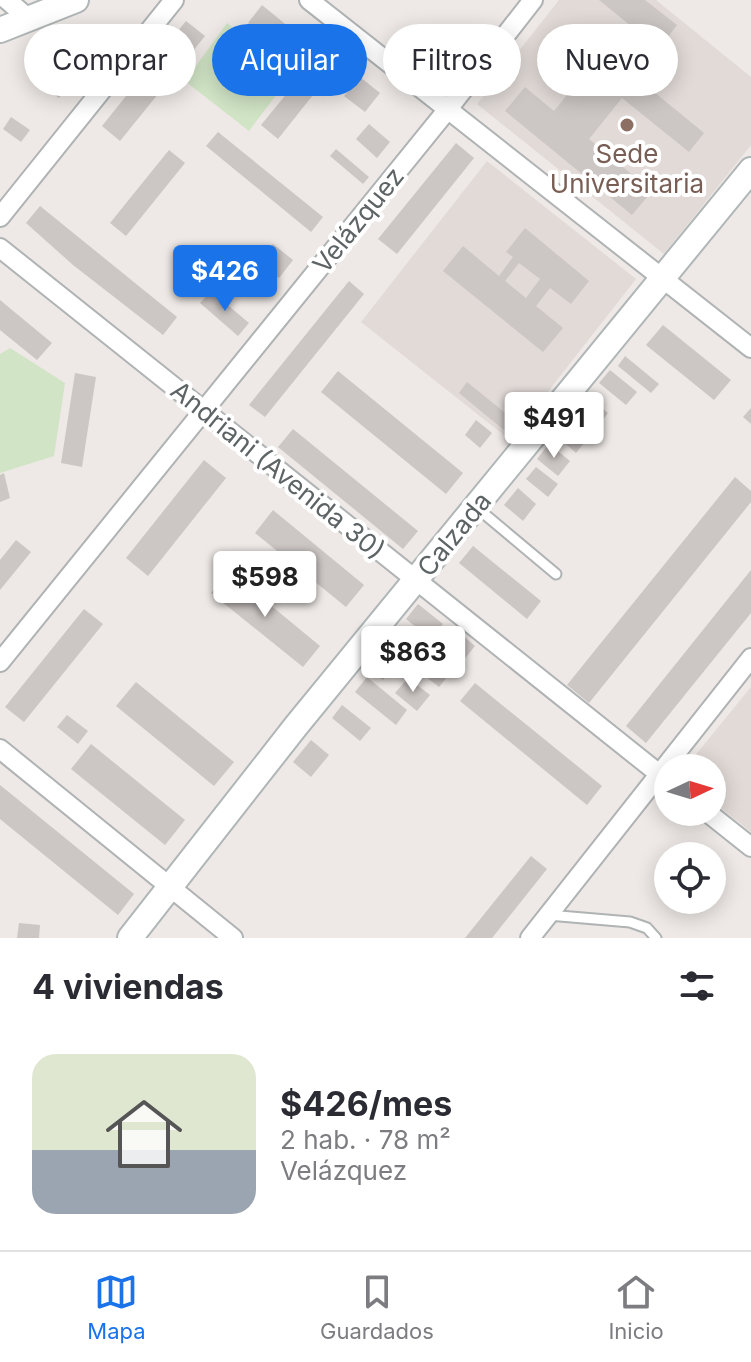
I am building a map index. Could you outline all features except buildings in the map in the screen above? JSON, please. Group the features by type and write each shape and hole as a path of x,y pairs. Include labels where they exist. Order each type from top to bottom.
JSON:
{"street":[{"path":"7,0 28,18"},
{"path":"0,30 76,0"},
{"path":"0,217 174,0"},
{"path":"309,0 751,348"},
{"name":"Velázquez","path":"0,662 533,0"},
{"name":"Calzada","path":"130,938 296,726 751,170"},
{"name":"Andriani (Avenida 30)","path":"0,248 654,770"},
{"path":"681,754 751,658"},
{"path":"0,749 233,938"},
{"path":"530,938 654,790"},
{"path":"725,826 751,847"}],"lane":[{"path":"476,507 556,574"},
{"path":"548,915 630,922 647,928 656,938"}],"shaded area":[{"name":"Sede Universitaria","path":"559,0 656,0 751,77 751,145 664,254 477,104 483,96 521,96 521,48 537,28 537,96 678,96 678,24 540,24"},
{"name":"Sede Universitaria","path":"487,161 636,279 510,440 361,322"},
{"path":"751,687 751,832 726,812 726,754 696,754"}],"green space":[{"path":"212,44 212,96 275,96 249,131 196,90 196,66"},
{"path":"10,348 65,383 54,456 0,473 0,354"}],"place":[{"name":"Sede Universitaria","path":"627,125"}]}
